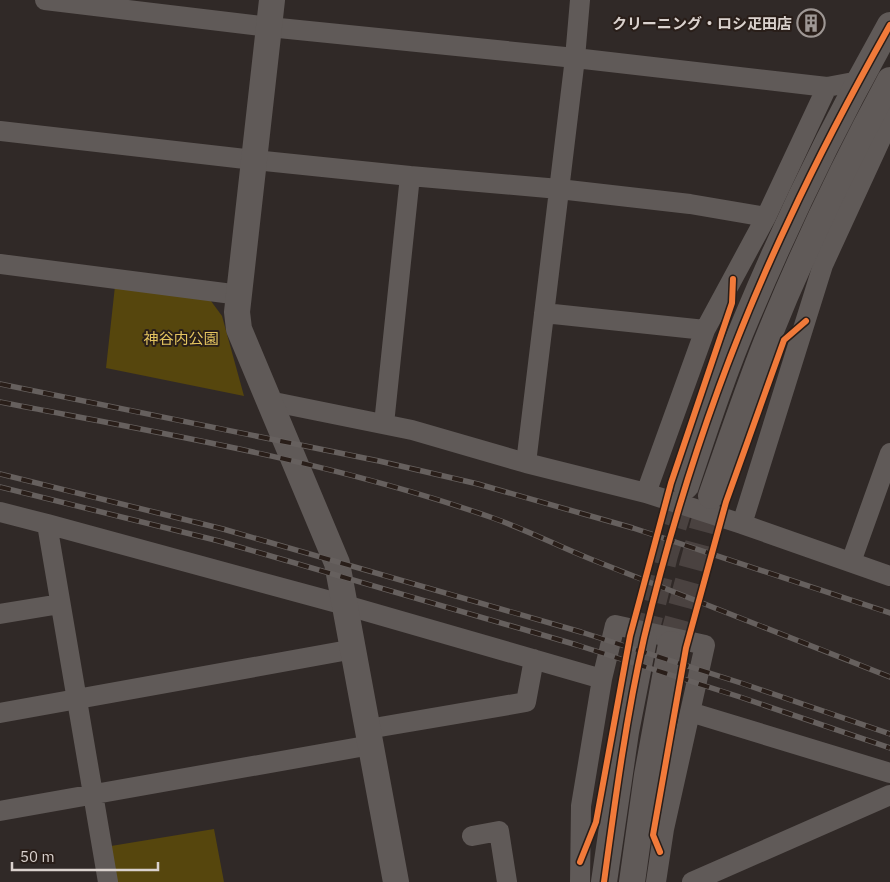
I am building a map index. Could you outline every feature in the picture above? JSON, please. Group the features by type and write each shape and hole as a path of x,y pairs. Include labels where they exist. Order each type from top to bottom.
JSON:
{"street":[{"path":"45,0 827,87 859,81"},
{"path":"272,0 237,312 239,329 337,563 396,882"},
{"path":"526,463 575,58 580,0"},
{"path":"686,486 747,316 788,222 820,154 890,25"},
{"path":"712,496 766,343 805,251 890,80"},
{"path":"646,493 704,330 766,217 827,87"},
{"path":"742,524 823,265 890,116"},
{"path":"0,131 410,176 559,188 690,204 766,217"},
{"path":"384,424 410,176"},
{"path":"0,264 240,295"},
{"path":"544,313 704,330"},
{"path":"269,401 412,430 526,463 646,493 742,524 890,576"},
{"path":"850,562 890,453"},
{"path":"0,512 345,605 602,679"},
{"path":"47,524 108,882"},
{"path":"0,614 60,604"},
{"path":"580,882 581,806 602,679 615,625 705,645 664,829 656,882"},
{"path":"604,882 626,732 644,640"},
{"path":"632,882 646,775 671,644"},
{"path":"0,713 354,649"},
{"path":"0,811 370,737 526,702 534,659"},
{"path":"690,712 890,773"},
{"path":"692,882 890,795"},
{"path":"472,836 499,831 507,882"}],"green space":[{"name":"神谷内公園","path":"115,286 208,297 222,316 244,396 106,368"},
{"path":"214,829 224,882 117,882 111,846"}],"tunnel":[{"path":"644,640 665,555 686,486"},
{"path":"671,644 711,496"}],"railway":[{"path":"0,384 379,461 478,484 633,528 890,613"},
{"path":"0,402 249,451 311,465 433,498 506,523 593,560 890,677"},
{"path":"0,474 223,529 581,632 744,684 890,734"},
{"path":"0,487 219,541 577,645 740,697 890,748"}],"cycle path":[{"path":"604,882 626,729 644,638 657,584 688,478 724,373 766,270 813,170 890,25"},
{"path":"580,862 596,822 630,636 671,483 732,303 733,279"},
{"path":"660,852 653,835 686,648 726,502 784,340 806,321"}],"place":[{"name":"クリーニング・ロシ疋田店","path":"811,23"}]}
